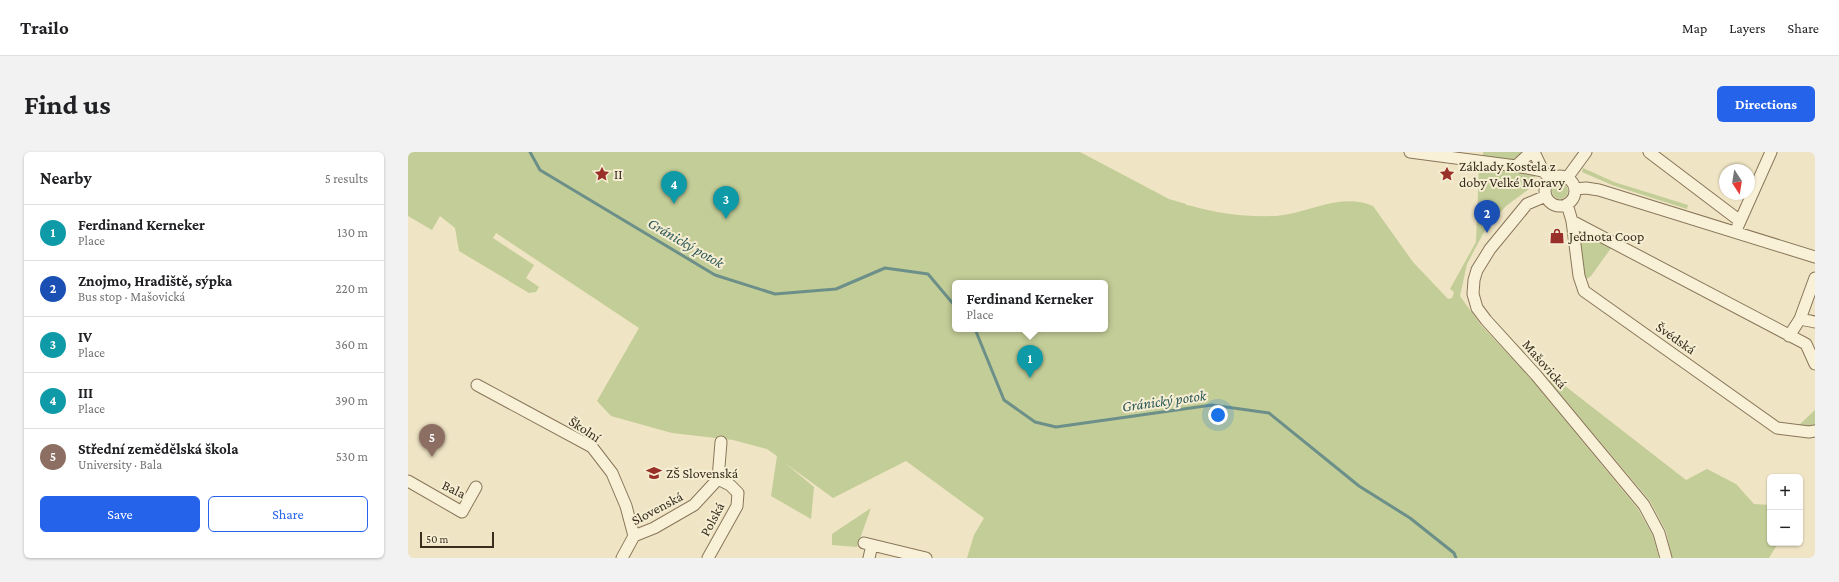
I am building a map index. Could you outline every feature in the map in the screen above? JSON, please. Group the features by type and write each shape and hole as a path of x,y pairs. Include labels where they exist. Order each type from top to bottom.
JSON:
{"street":[{"path":"1410,152 1516,166 1542,171"},
{"path":"1516,166 1533,152 1542,171 1551,180"},
{"path":"1567,178 1586,152"},
{"path":"1649,152 1738,226"},
{"path":"1738,226 1771,152"},
{"path":"1559,177 1567,178 1573,184 1575,189 1573,198 1567,204 1556,205 1551,203 1546,196 1546,186 1551,180 1559,177"},
{"path":"1575,189 1586,188 1599,190 1738,226 1815,257"},
{"name":"Mašovická","path":"1546,196 1528,204 1490,249 1477,270 1474,280 1473,294 1477,308 1536,375 1644,505 1660,533 1666,558"},
{"name":"Švédská","path":"1567,204 1572,220 1579,276 1584,291 1777,428 1810,432 1815,431"},
{"path":"1572,220 1789,336 1811,345 1815,364"},
{"path":"1789,336 1800,319 1815,278"},
{"path":"1800,319 1815,322"},
{"name":"Školní","path":"477,385 592,447 612,473 626,506 634,536"},
{"path":"718,479 721,442"},
{"name":"Slovenská","path":"622,558 634,536 654,528 694,505 718,479"},
{"name":"Polská","path":"708,558 737,506 738,493 730,485 718,479"},
{"name":"Bala","path":"408,481 462,512 476,487"},
{"path":"869,558 868,544 926,558"}],"green space":[{"path":"408,152 1080,152 1169,199 1186,204 1187,206 1210,211 1253,216 1276,216 1300,212 1336,202 1360,202 1373,206 1413,262 1448,299 1452,298 1454,292 1450,289 1476,242 1479,168 1535,173 1535,182 1533,186 1506,206 1484,232 1467,264 1460,296 1480,324 1531,379 1638,509 1653,536 1659,558 967,558 974,535 984,518 906,461 833,498 785,463 814,487 811,519 771,496 777,456 767,449 733,440 672,433 611,416 597,401 639,328 496,233 493,238 534,265 526,278 539,287 536,292 529,293 459,251 455,228 440,216 432,230 408,216"},
{"path":"1483,152 1522,152 1522,156 1511,162 1483,157"},
{"path":"1583,168 1614,182 1688,205 1687,209 1612,185 1582,172"},
{"path":"1560,183 1567,188 1568,191 1563,198 1560,199 1553,194 1552,191 1557,184"},
{"path":"1584,230 1614,244 1591,276 1585,280 1579,236"},
{"path":"1551,375 1686,480 1707,469 1736,484 1754,504 1767,505 1767,546 1776,546 1769,558 1672,558 1666,531 1650,501 1549,381"},
{"path":"1815,410 1815,426 1810,428 1798,426"},
{"path":"871,508 857,547 832,545 832,534"}],"waterway":[{"name":"Gránický potok","path":"530,152 540,170 715,275 775,294 836,289 885,268 928,274 952,302"},
{"name":"Gránický potok","path":"976,332 1004,400 1035,422 1056,427 1212,405 1269,413 1359,486 1410,518 1454,553 1456,558"}],"place":[{"name":"II","path":"602,174"},
{"name":"Základy Kostela z doby Velké Moravy","path":"1447,174"},
{"name":"III","path":"674,204"},
{"name":"IV","path":"726,219"},
{"name":"Znojmo, Hradiště, sýpka","path":"1487,233"},
{"name":"Jednota Coop","path":"1557,236"},
{"name":"Ferdinand Kerneker","path":"1030,378"},
{"name":"Střední zemědělská škola","path":"432,457"},
{"name":"ZŠ Slovenská","path":"654,473"}]}
